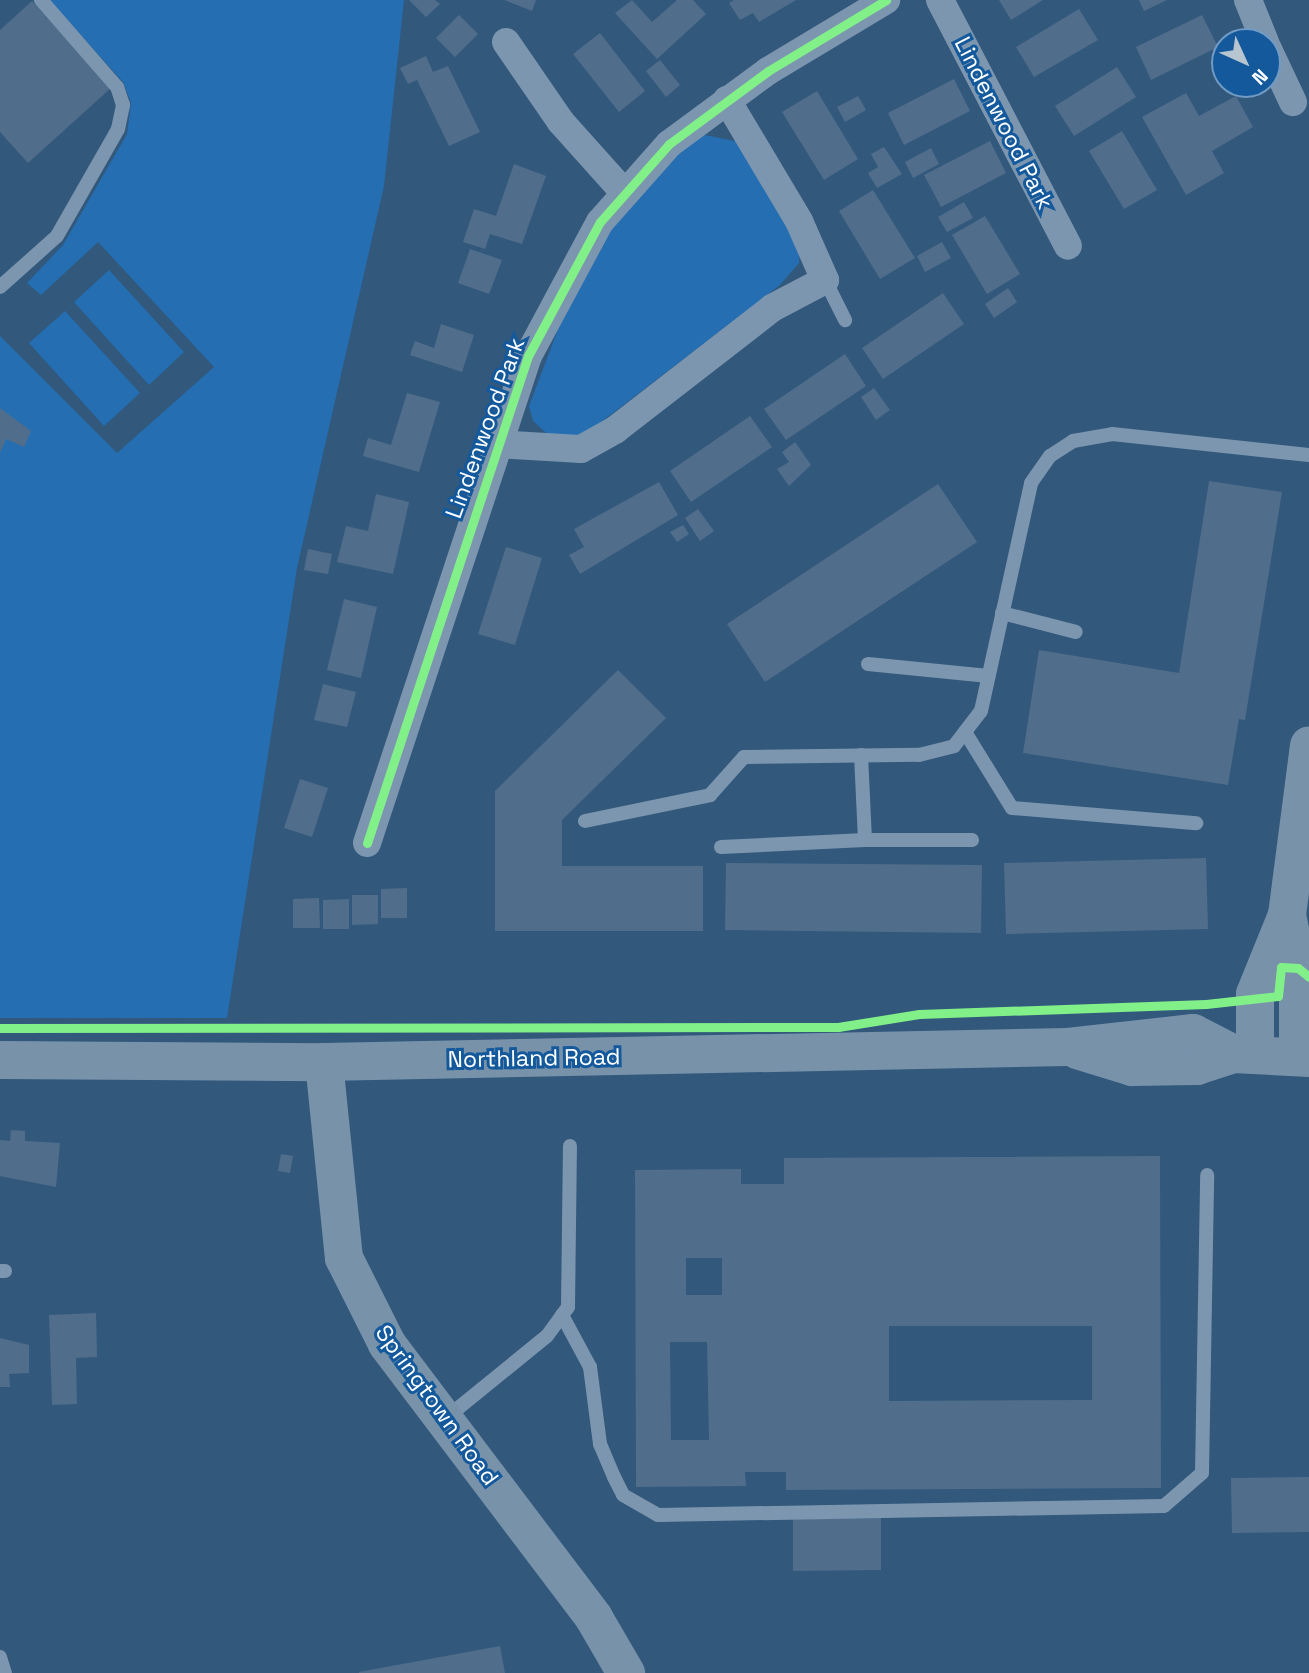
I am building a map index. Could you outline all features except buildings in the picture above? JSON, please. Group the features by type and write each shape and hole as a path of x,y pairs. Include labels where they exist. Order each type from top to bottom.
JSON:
{"main road":[{"path":"1245,1055 1255,994 1287,915 1309,745"},
{"path":"1287,915 1298,968 1303,1058"},
{"name":"Northland Road","path":"0,1060 324,1062 1068,1047 1193,1033 1245,1055 1303,1058"},
{"name":"Springtown Road","path":"324,1062 344,1258 387,1344 594,1618 626,1673"}],"street":[{"name":"Lindenwood Park","path":"366,844 528,356 622,190 727,100 886,0"},
{"name":"Lindenwood Park","path":"940,0 1068,246"},
{"path":"1248,0 1259,28"},
{"path":"506,42 561,122 622,190"},
{"path":"1281,77 1293,102"},
{"path":"727,100 793,210 825,280"},
{"name":"Lindenwood Park","path":"497,444 581,449 615,430 772,308 825,280"}],"lane":[{"path":"0,287 57,236 118,129 124,105 117,88 41,0"},
{"path":"825,280 845,320"},
{"path":"585,821 710,795 744,757 919,755 954,746 981,711 1031,482 1050,456 1073,441 1112,434 1309,455"},
{"path":"1002,613 1076,632"},
{"path":"868,664 988,676"},
{"path":"965,732 1012,808 1196,823"},
{"path":"862,755 865,840"},
{"path":"721,847 865,840 972,839"},
{"path":"445,1419 547,1336 562,1315 572,1288 570,1146"},
{"path":"562,1315 590,1367 600,1444 614,1477 623,1495 657,1515 1164,1506 1202,1473 1207,1175"},
{"path":"0,1657 5,1673"}],"shaded area":[{"path":"49,0 404,0 384,186 297,568 227,1018 0,1018 0,336 117,453 214,367 98,242 41,295 27,283 63,245 127,134 131,103 123,82"},
{"path":"705,135 739,142 800,246 799,263 780,285 596,426 580,436 553,439 533,421 529,406 568,303 613,225 683,148"},
{"path":"109,270 184,352 149,385 74,302"},
{"path":"65,311 140,393 104,426 29,343"}],"cycle path":[{"path":"367,843 528,356 600,222 669,144 768,71 886,0"},
{"path":"0,1028 838,1027 919,1014 1206,1004 1278,996 1281,967 1298,968 1309,977"}]}
